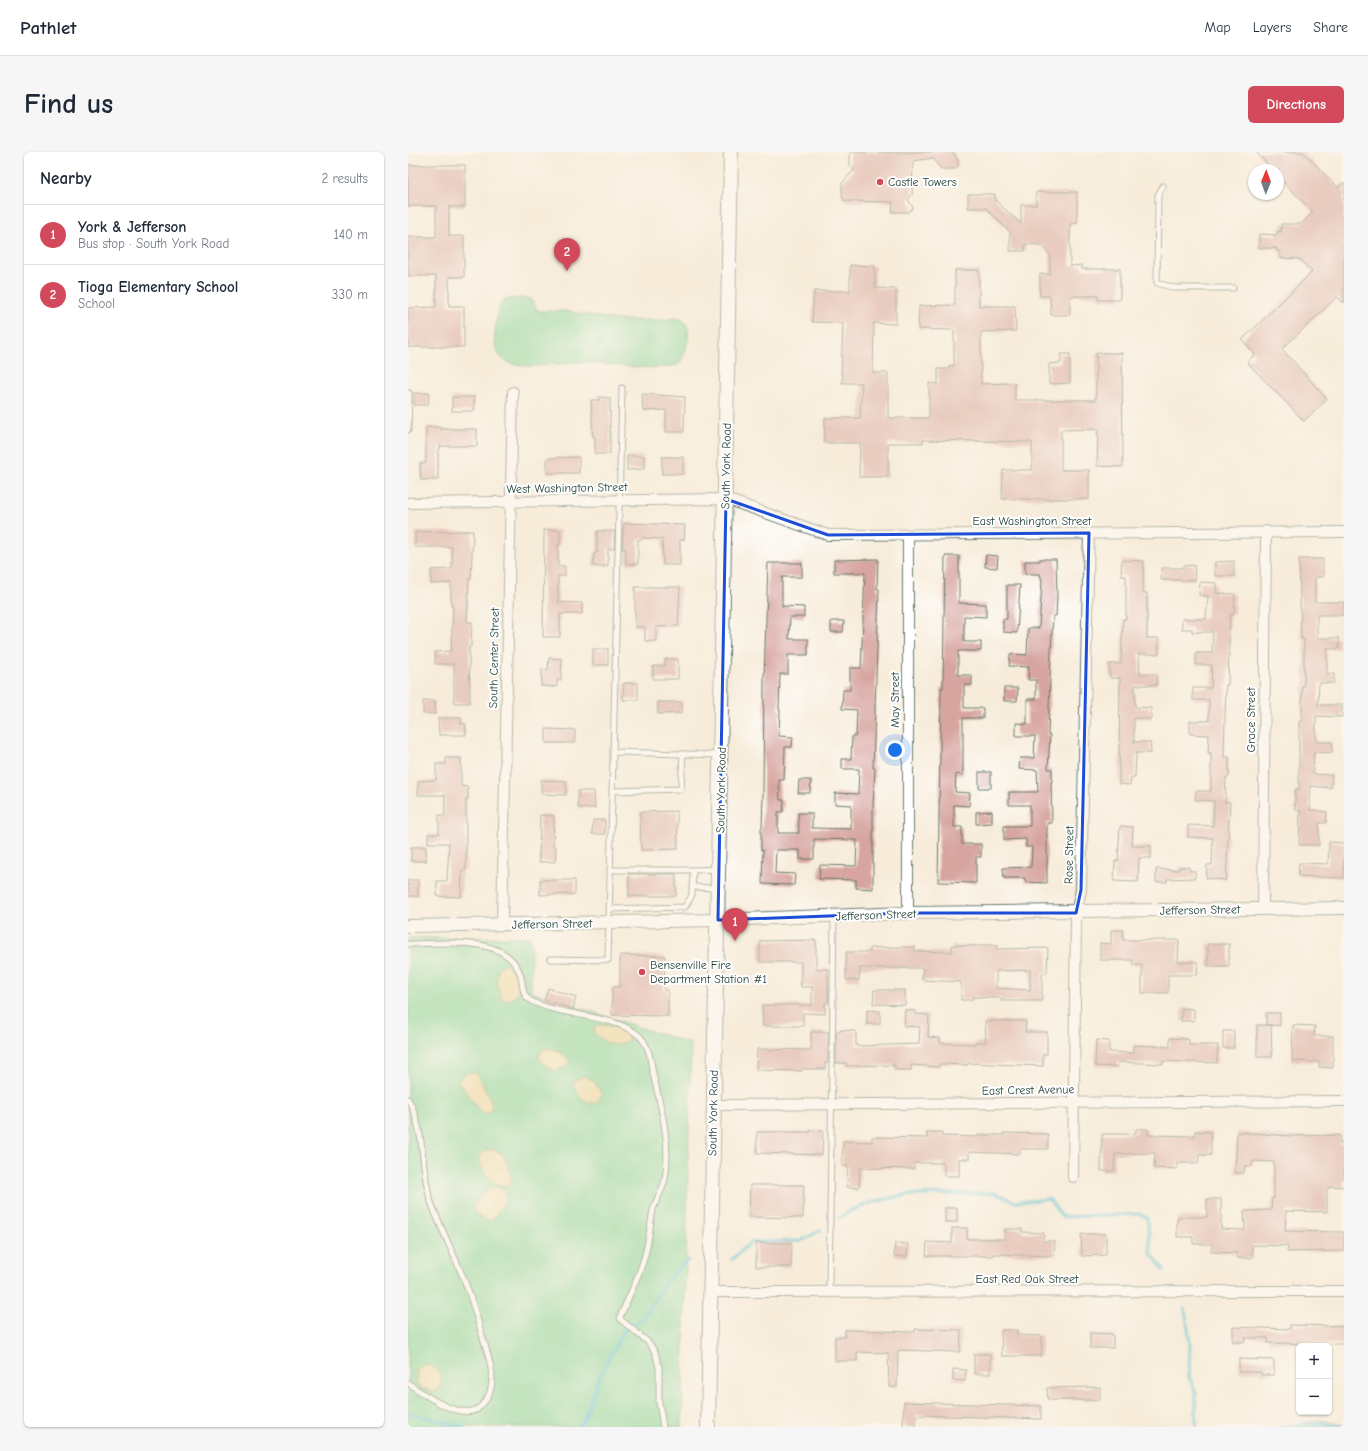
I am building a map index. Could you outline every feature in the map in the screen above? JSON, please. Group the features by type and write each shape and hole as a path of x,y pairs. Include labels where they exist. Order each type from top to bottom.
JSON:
{"main road":[{"name":"South York Road","path":"708,1427 732,152"}],"street":[{"name":"South Center Street","path":"502,925 512,392"},
{"name":"West Washington Street","path":"408,503 726,499"},
{"name":"East Washington Street","path":"726,499 828,535 1089,534 1266,531 1344,532"},
{"name":"Grace Street","path":"1263,909 1266,531"},
{"name":"Rose Street","path":"1073,1177 1076,912 1081,890 1089,534"},
{"name":"May Street","path":"908,535 908,913"},
{"name":"Jefferson Street","path":"408,926 609,923 908,913 1344,908"},
{"name":"East Crest Avenue","path":"713,1105 1344,1101"},
{"name":"East Red Oak Street","path":"710,1292 1344,1291"}],"lane":[{"path":"1163,186 1158,195 1156,283 1175,288 1233,288"},
{"path":"550,959 608,960 622,388"},
{"path":"408,430 409,393"},
{"path":"613,752 721,755"},
{"path":"612,791 681,790 683,754"},
{"path":"610,870 719,869"},
{"path":"685,921 685,907 692,895 693,870"},
{"path":"692,887 719,888"},
{"path":"609,909 685,907"},
{"path":"829,1292 834,916"},
{"path":"408,944 473,944 495,949 512,961 518,968 524,993 528,999 552,1008 623,1026 636,1033 647,1044 664,1122 666,1168 664,1183 654,1208 642,1263 633,1290 620,1317 623,1322 634,1332 648,1342 656,1355 659,1372 659,1402 663,1427"},
{"path":"408,1099 423,1148 431,1201 468,1291 490,1360 492,1378 490,1390 486,1400 477,1410 470,1412 442,1404 408,1383"}],"highlighted area":[{"path":"726,499 828,535 1089,533 1081,890 1076,913 908,913 718,920"}],"green space":[{"path":"504,299 531,299 538,311 566,311 615,320 665,320 675,318 682,320 686,325 688,332 686,349 679,364 658,368 582,362 541,366 513,364 503,359 496,349 496,321"},
{"path":"531,937 531,992 691,1044 682,1427 408,1427 408,938"}],"sand":[{"path":"505,964 514,972 519,991 512,999 503,1000 498,987 497,976 499,967"},
{"path":"595,1026 612,1026 622,1030 628,1035 628,1040 618,1044 610,1044 605,1042 594,1032"},
{"path":"543,1048 554,1050 564,1055 569,1060 568,1065 557,1071 546,1066 539,1057"},
{"path":"465,1073 476,1073 491,1101 492,1110 487,1114 480,1111 458,1081"},
{"path":"583,1076 593,1080 601,1093 599,1101 593,1104 582,1099 573,1085 574,1081"},
{"path":"493,1149 502,1154 506,1160 511,1173 510,1185 498,1185 489,1179 480,1164 479,1158 485,1151"},
{"path":"492,1187 498,1187 506,1193 505,1201 495,1217 490,1221 480,1217 474,1212 473,1205 484,1192"},
{"path":"424,1364 432,1366 442,1376 439,1389 435,1392 421,1388 416,1382 417,1370"}],"water":[{"path":"1320,1420 1344,1425 1344,1427 1278,1427"}],"building":[{"name":"Castle Towers","path":"850,152 953,152 958,161 958,166 955,169 941,169 933,158 913,161 912,195 908,199 913,208 908,212 892,212 893,202 845,201 842,197 842,183 854,170 850,166"},
{"path":"1256,152 1303,152 1338,188 1344,182 1344,303 1337,297 1282,349 1327,399 1304,421 1247,362 1255,354 1242,340 1312,272 1300,259 1280,258 1280,251 1276,251 1277,248 1259,248 1259,234 1277,235 1277,231 1281,232 1281,224 1301,224 1313,212 1284,182 1284,164 1267,164"},
{"path":"408,165 465,165 465,207 449,207 449,236 464,236 464,277 449,277 449,306 464,306 464,347 408,347 408,308 436,307 436,276 408,276 408,237 436,237 436,206 408,206"},
{"path":"1036,192 1077,192 1077,223 1070,224 1070,266 1082,265 1082,269 1120,269 1120,300 1098,300 1098,296 1070,296 1070,315 1051,315 1050,296 1040,296 1040,274 1050,274 1050,255 1042,245 1025,244 1025,251 1010,251 1010,232 986,208 968,208 968,194 995,194 995,200 1021,224 1021,205 1036,205"},
{"path":"850,265 875,266 875,288 896,289 896,324 874,323 873,373 888,373 888,418 929,418 929,383 938,384 938,369 949,369 949,366 954,366 954,330 918,329 919,306 955,305 955,270 979,270 979,306 1015,306 1016,331 981,332 981,384 1015,383 1015,400 1096,400 1096,353 1122,353 1123,467 1097,466 1098,429 1061,430 1061,470 1089,470 1089,499 1002,499 1003,470 1032,470 1032,442 923,440 923,443 888,443 888,477 859,477 860,443 824,443 825,418 860,418 862,383 842,383 843,323 812,322 814,291 850,291"},
{"path":"1061,354 1070,354 1070,383 1049,384 1049,364 1061,363"},
{"path":"414,393 429,393 428,405 414,405"},
{"path":"642,394 685,397 684,432 666,432 666,410 643,411"},
{"path":"452,397 474,397 474,411 452,411"},
{"path":"599,397 610,398 610,454 595,454 595,437 593,437 591,400 599,400"},
{"path":"426,427 440,427 440,429 477,429 477,446 440,446 440,449 438,449 438,480 421,480 420,463 426,463"},
{"path":"627,456 644,456 644,469 627,470"},
{"path":"579,457 579,473 547,473 547,458"},
{"path":"662,457 683,457 683,474 662,474"},
{"path":"624,523 685,525 684,540 680,539 680,565 663,565 662,539 642,538 638,540 638,564 626,564 626,549 622,549"},
{"path":"544,530 560,530 558,566 565,566 565,576 558,576 558,602 582,603 582,614 560,614 560,637 543,637"},
{"path":"473,531 467,622 472,622 471,647 469,647 470,703 454,703 454,664 435,664 435,652 451,651 453,606 451,606 451,583 431,584 431,570 452,569 452,547 415,547 415,532"},
{"path":"597,531 615,531 614,549 608,549 608,566 593,566 594,553 597,553"},
{"path":"986,555 998,556 997,568 985,567"},
{"path":"945,556 959,556 959,603 986,604 986,617 964,616 964,642 981,642 981,651 958,651 958,675 972,675 972,685 964,685 964,708 983,708 983,718 963,718 963,775 956,774 955,792 970,793 969,806 954,805 954,827 962,827 962,844 981,844 981,857 976,857 976,883 938,882"},
{"path":"878,559 877,589 879,589 873,768 875,768 873,805 873,889 856,888 856,880 819,879 820,865 856,866 857,840 814,839 814,859 800,859 800,850 776,850 775,873 795,874 794,885 762,884 763,850 761,850 761,828 768,563 802,563 802,577 782,577 782,606 804,607 804,617 790,617 789,639 808,639 808,655 788,655 788,674 780,674 779,710 779,736 793,737 792,747 785,747 784,780 779,780 780,800 784,800 783,812 778,812 778,833 799,833 798,813 812,813 812,828 851,829 851,805 835,804 835,793 858,794 859,769 842,769 842,759 851,759 852,736 856,736 857,710 842,709 843,690 850,690 850,668 861,668 865,573 834,573 834,560"},
{"path":"1040,559 1056,559 1057,597 1056,616 1053,616 1048,735 1050,735 1048,769 1052,769 1052,823 1047,823 1047,883 1025,882 1025,878 1004,878 1003,868 1031,867 1032,847 1026,847 1026,839 1004,840 1004,826 1030,826 1030,805 1009,805 1009,792 1038,792 1037,770 1019,769 1020,758 1034,758 1035,736 1016,736 1016,723 1027,724 1027,699 1036,699 1036,680 1028,680 1029,667 1009,666 1010,654 1027,655 1028,628 1039,628 1042,581 1040,574 1025,574 1025,561 1040,561"},
{"path":"1299,559 1323,559 1323,577 1315,577 1315,602 1344,602 1344,615 1317,615 1317,638 1339,638 1339,649 1327,649 1327,674 1334,673 1334,683 1319,683 1318,705 1342,705 1342,717 1316,716 1316,742 1332,742 1332,753 1314,752 1313,774 1332,775 1331,788 1310,786 1310,810 1327,812 1326,823 1319,823 1319,845 1299,845 1300,810 1295,810 1295,790 1299,790 1299,721 1302,721 1302,686 1304,686 1304,639 1301,639"},
{"path":"1122,560 1144,561 1143,593 1147,593 1147,638 1158,638 1159,654 1139,654 1140,674 1157,674 1157,685 1135,685 1135,707 1151,708 1151,719 1134,718 1134,742 1150,742 1151,753 1136,753 1135,777 1131,777 1130,785 1119,784 1120,678 1110,678 1109,664 1121,664 1123,619 1126,619 1126,576 1121,576"},
{"path":"1234,561 1234,576 1215,576 1215,562"},
{"path":"1194,565 1195,580 1161,580 1162,568 1183,568 1183,566"},
{"path":"1200,582 1216,583 1216,593 1235,594 1234,615 1230,614 1228,685 1226,685 1224,757 1229,757 1229,777 1226,777 1225,802 1230,802 1226,880 1206,878 1207,865 1212,865 1213,838 1188,837 1188,825 1213,826 1214,801 1195,800 1196,791 1211,791 1211,753 1208,753 1209,735 1190,734 1190,721 1209,721 1209,700 1193,700 1193,688 1211,688 1212,665 1196,665 1196,653 1212,653 1213,632 1192,632 1192,629 1182,629 1182,619 1206,619 1208,596 1199,595"},
{"path":"1007,585 1020,585 1017,633 1003,632 1003,619 1007,619"},
{"path":"635,587 680,587 678,626 656,627 656,641 645,641 645,627 635,627"},
{"path":"831,621 844,621 843,632 831,632"},
{"path":"593,649 608,649 608,665 593,665"},
{"path":"549,658 562,659 561,680 557,680 557,687 541,686 542,669 548,670"},
{"path":"665,659 678,659 678,679 653,679 653,666 665,666"},
{"path":"624,683 638,683 638,700 623,700"},
{"path":"1004,688 1018,688 1017,701 1004,701"},
{"path":"423,701 435,701 435,714 423,714"},
{"path":"658,702 682,702 682,713 658,714"},
{"path":"438,718 461,718 461,724 465,723 466,735 439,735"},
{"path":"546,729 575,730 575,743 546,743"},
{"path":"446,758 461,758 461,786 468,787 468,799 466,799 466,870 462,870 461,897 437,896 437,881 447,881 449,843 428,843 428,834 439,834 439,815 445,815 445,795 418,795 418,781 436,780 436,764 446,764"},
{"path":"979,772 991,772 991,788 979,788"},
{"path":"541,780 566,781 566,795 541,794"},
{"path":"799,780 811,780 810,793 798,793"},
{"path":"578,791 594,791 595,808 578,808"},
{"path":"677,811 678,849 641,850 640,812"},
{"path":"992,811 992,823 976,824 976,812"},
{"path":"540,815 554,816 553,846 556,847 555,862 539,862"},
{"path":"593,820 605,820 605,834 592,834"},
{"path":"1120,826 1133,827 1132,846 1151,846 1151,858 1139,858 1138,882 1114,881 1115,861 1118,861"},
{"path":"1329,842 1344,843 1344,878 1298,876 1299,863 1328,864"},
{"path":"411,847 426,847 426,861 411,861"},
{"path":"1179,867 1189,867 1190,871 1195,871 1195,878 1167,879 1167,882 1156,882 1156,869 1179,870"},
{"path":"629,874 676,874 676,896 629,896"},
{"path":"408,880 418,880 418,896 408,896"},
{"path":"540,880 575,880 575,894 540,895"},
{"path":"1111,930 1123,930 1123,940 1179,940 1178,962 1198,962 1197,975 1168,975 1168,993 1142,993 1142,965 1133,965 1133,960 1100,960 1100,943 1111,944"},
{"path":"816,940 816,969 828,969 828,1003 825,1003 825,1014 803,1013 803,1026 763,1026 762,1005 812,1005 812,987 801,987 801,962 760,962 760,941"},
{"path":"1208,944 1229,944 1229,966 1208,966"},
{"path":"952,945 997,945 996,949 1048,948 1047,973 1042,973 1042,1001 1001,1001 1001,998 972,997 972,1000 961,1000 961,982 922,980 923,968 860,968 859,980 846,980 846,952 870,952 870,948 915,947 915,951 952,952","holes":["1030,970 1030,990 996,988 996,971"]},
{"name":"Bensenville Fire Department Station #1","path":"620,955 665,956 664,990 668,990 668,1016 612,1015 612,987 620,987"},
{"path":"548,988 576,997 573,1009 544,1000"},
{"path":"874,990 905,990 905,1005 873,1004"},
{"path":"1182,1008 1194,1009 1194,1021 1181,1021"},
{"path":"867,1010 880,1011 880,1024 867,1024"},
{"path":"905,1010 915,1011 915,1014 929,1015 928,1037 940,1038 940,1043 975,1044 975,1042 986,1042 985,1021 1026,1021 1025,1032 1047,1032 1047,1054 1043,1054 1043,1066 968,1063 968,1065 939,1064 939,1067 911,1065 911,1070 895,1070 895,1065 846,1066 846,1063 836,1063 836,1032 840,1032 840,1030 856,1031 856,1046 919,1044 920,1027 904,1026"},
{"path":"1266,1013 1280,1013 1280,1025 1266,1025"},
{"path":"1257,1025 1271,1025 1272,1057 1257,1057"},
{"path":"1293,1025 1315,1026 1314,1036 1333,1036 1333,1068 1319,1067 1319,1062 1292,1061"},
{"path":"1223,1031 1234,1031 1234,1048 1223,1048"},
{"path":"811,1032 828,1032 828,1063 825,1063 825,1069 802,1069 802,1071 756,1070 757,1049 811,1050"},
{"path":"1170,1038 1189,1039 1189,1045 1218,1045 1217,1063 1163,1061 1163,1064 1118,1062 1118,1067 1095,1066 1096,1040 1109,1041 1109,1052 1133,1053 1133,1045 1170,1047"},
{"path":"1136,1129 1148,1129 1148,1135 1195,1136 1195,1131 1211,1132 1211,1155 1199,1155 1198,1163 1177,1163 1177,1169 1154,1168 1155,1153 1115,1154 1114,1171 1101,1171 1102,1134 1136,1133"},
{"path":"810,1130 823,1131 822,1155 757,1153 757,1132 810,1132"},
{"path":"927,1132 942,1132 941,1136 978,1137 978,1135 1003,1135 1003,1133 1048,1134 1048,1149 1020,1149 1020,1154 969,1152 969,1159 959,1159 959,1176 944,1176 944,1163 914,1163 914,1169 860,1168 859,1188 847,1187 848,1166 842,1166 843,1141 872,1142 872,1137 927,1138"},
{"path":"1237,1132 1290,1136 1340,1135 1340,1144 1344,1144 1344,1187 1330,1186 1330,1188 1327,1188 1327,1212 1286,1211 1285,1231 1344,1232 1344,1251 1287,1252 1288,1246 1252,1245 1252,1258 1237,1258 1237,1253 1211,1252 1212,1244 1193,1244 1193,1237 1177,1237 1177,1217 1207,1217 1207,1199 1221,1199 1221,1229 1245,1230 1244,1211 1271,1210 1272,1198 1274,1198 1274,1162 1253,1161 1252,1166 1245,1166 1244,1173 1235,1173"},
{"path":"750,1185 804,1185 803,1218 749,1217"},
{"path":"945,1208 957,1208 957,1222 945,1222"},
{"path":"952,1228 967,1228 967,1239 1005,1239 1005,1229 1022,1229 1022,1232 1044,1233 1043,1241 1055,1241 1054,1256 993,1254 993,1256 926,1256 927,1242 952,1243"},
{"path":"1081,1234 1106,1234 1106,1255 1082,1256"},
{"path":"756,1243 792,1243 791,1267 756,1267"},
{"path":"895,1243 908,1244 907,1257 894,1256"},
{"path":"1290,1325 1344,1326 1343,1344 1268,1343 1268,1338 1245,1338 1245,1342 1233,1342 1233,1327 1290,1329"},
{"path":"915,1329 961,1330 960,1352 898,1350 897,1387 889,1387 888,1353 857,1352 857,1361 835,1361 835,1337 845,1337 845,1330 915,1332"},
{"path":"1001,1330 1017,1330 1017,1335 1042,1336 1041,1356 1002,1356"},
{"path":"1090,1333 1113,1334 1113,1348 1090,1348"},
{"path":"974,1354 990,1354 990,1374 974,1374"},
{"path":"1239,1359 1274,1360 1274,1375 1261,1375 1261,1372 1239,1372"},
{"path":"953,1369 966,1370 965,1381 953,1380"},
{"path":"1100,1387 1100,1400 1048,1400 1047,1388"},
{"path":"904,1402 1041,1406 1041,1419 916,1415 915,1427 903,1427"}],"waterway":[{"path":"839,1218 852,1210 873,1202 906,1195 995,1193 1015,1202 1049,1199 1062,1217 1140,1214 1147,1218 1151,1253 1164,1270"},
{"path":"732,1259 751,1242 801,1241 821,1230"},
{"path":"577,1427 583,1422 598,1379 624,1330 642,1319 668,1279 688,1260"},
{"path":"1185,1309 1190,1344 1189,1377 1196,1393 1196,1427"},
{"path":"408,1413 463,1427"}],"place":[{"name":"Castle Towers","path":"880,182"},
{"name":"Tioga Elementary School","path":"567,271"},
{"name":"York & Jefferson","path":"735,941"},
{"name":"Bensenville Fire Department Station #1","path":"642,972"}]}
